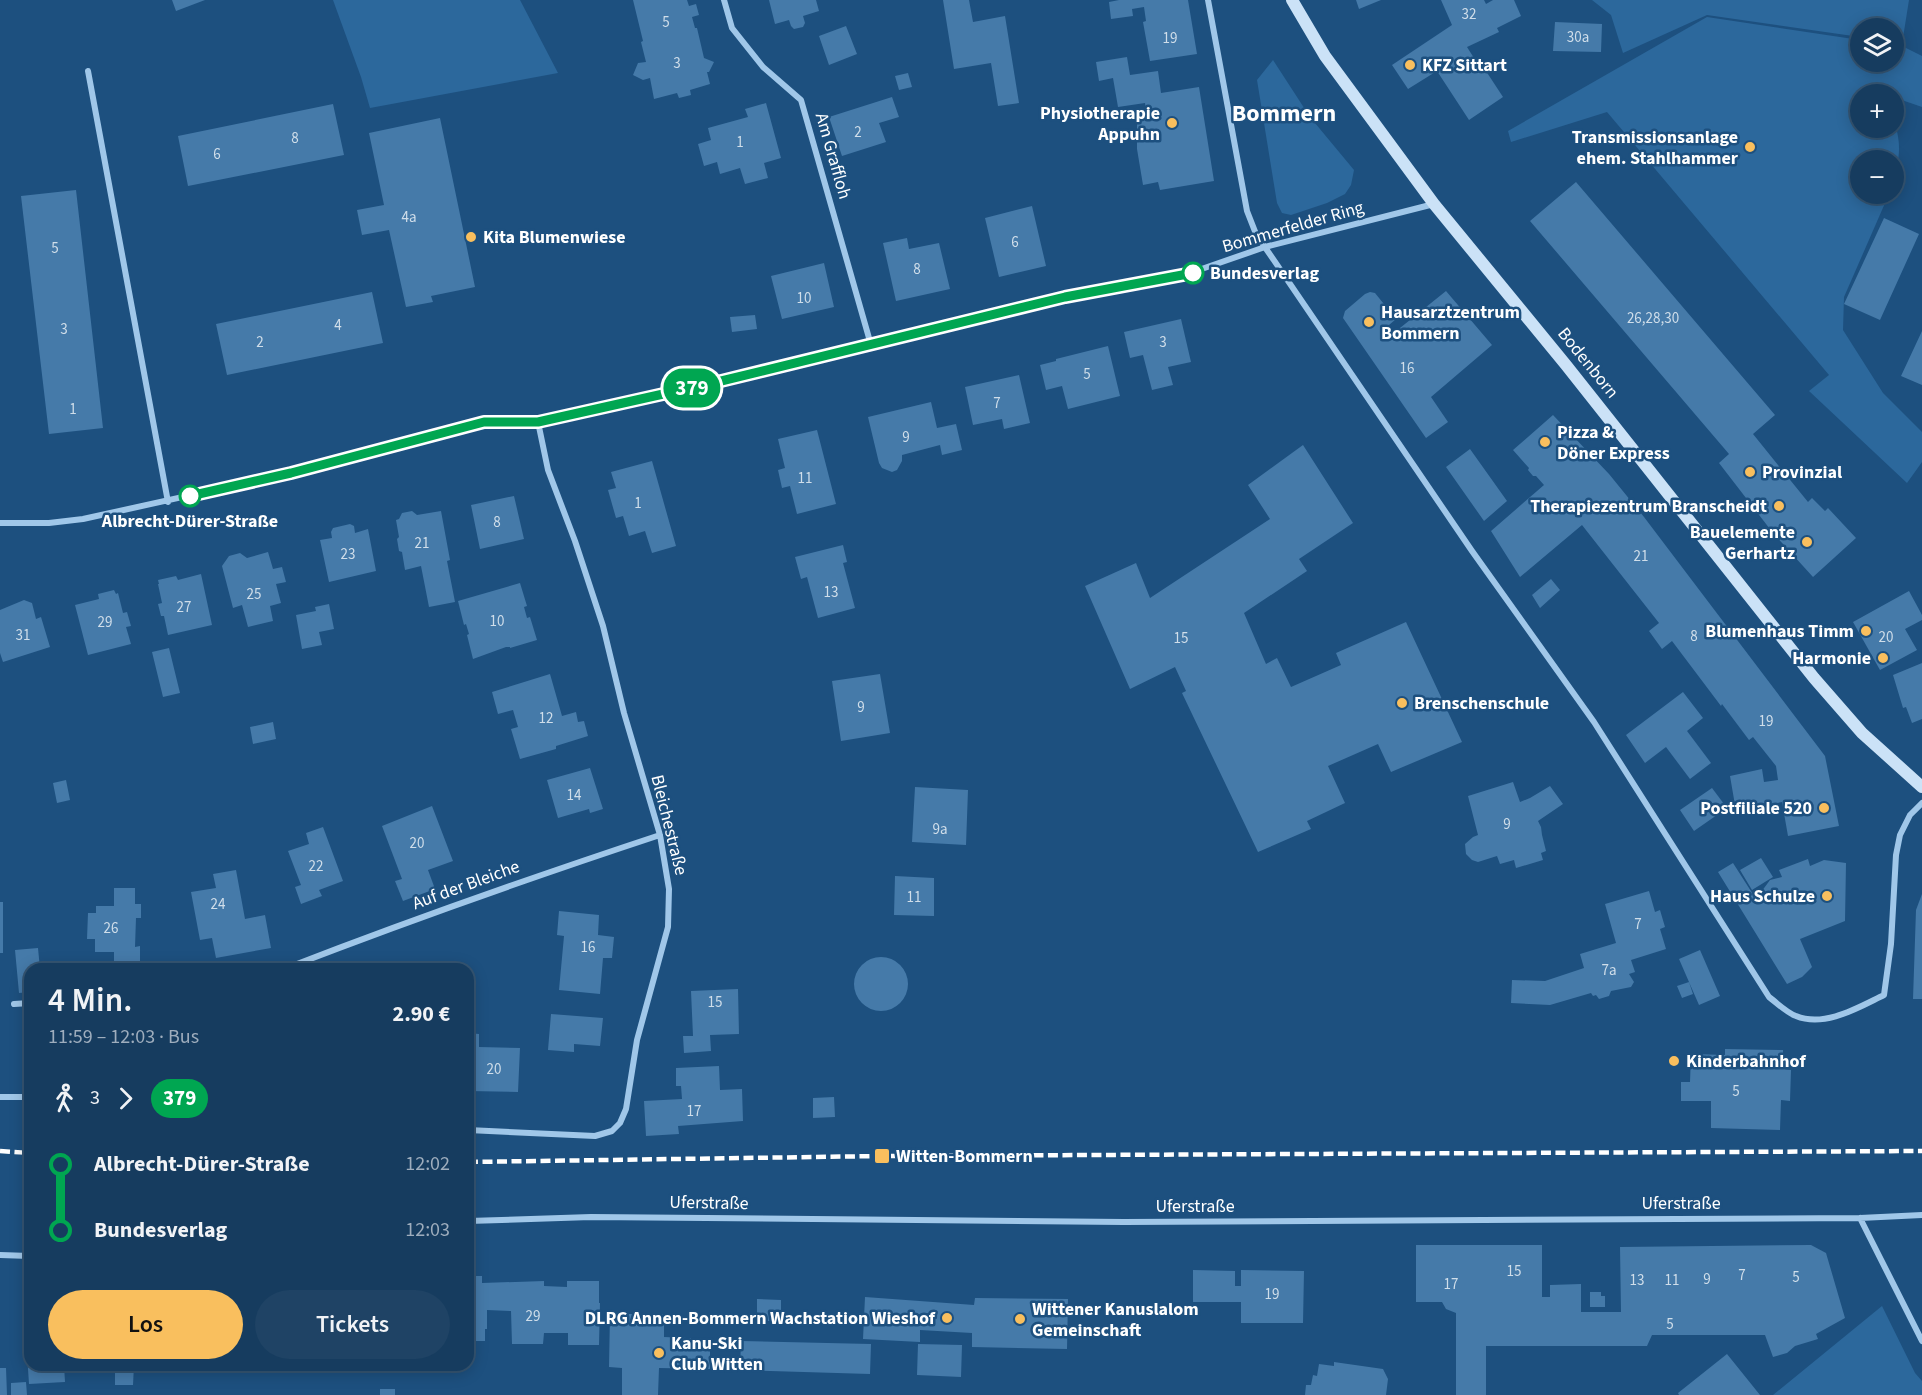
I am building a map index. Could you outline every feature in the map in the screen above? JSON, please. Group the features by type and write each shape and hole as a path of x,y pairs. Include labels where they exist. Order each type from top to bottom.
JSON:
{"main road":[{"name":"Bodenborn","path":"1292,0 1325,56 1434,204 1595,401 1814,678 1862,733 1922,787"}],"street":[{"name":"Am Graffloh","path":"724,0 732,28 763,67 801,100 872,345"},
{"path":"1208,0 1247,211 1256,234 1472,551 1594,722 1769,997 1795,1016 1816,1020 1846,1013 1884,995 1891,944 1896,855 1900,835 1910,814 1922,803"},
{"path":"88,71 168,502"},
{"name":"Bommerfelder Ring","path":"0,523 22,525 72,521 168,502 291,473 484,422 538,422 717,382 1065,297 1193,273 1265,247 1434,204"},
{"name":"Bleichestraße","path":"474,1130 595,1136 612,1131 620,1123 626,1109 637,1040 668,927 669,889 660,835 624,713 603,626 575,541 548,470 538,422"},
{"name":"Auf der Bleiche","path":"300,963 512,884 660,835"},
{"path":"14,1004 24,1003"},
{"path":"0,1097 24,1097"},
{"name":"Uferstraße","path":"474,1221 591,1217 1124,1222 1860,1218 1922,1215"},
{"path":"1860,1218 1922,1341"},
{"path":"0,1255 24,1256"}],"shaded area":[{"path":"333,0 520,0 558,73 370,108"},
{"path":"1592,0 1909,0 1904,31 1904,18 1850,18 1850,36 1707,15 1623,53 1611,15"},
{"path":"1707,17 1850,38 1850,72 1904,72 1904,47 1922,56 1922,107 1904,101 1904,84 1850,84 1850,138 1899,138 1899,150 1850,150 1850,204 1885,204 1844,297 1843,330 1883,393 1922,432 1922,462 1907,483 1809,391 1829,375 1607,112 1511,142 1508,131"},
{"path":"1273,60 1310,117 1354,170 1351,185 1345,194 1327,203 1291,215 1282,213 1277,203 1257,80"},
{"path":"1882,1306 1915,1373 1922,1381 1922,1395 1773,1395"}],"building":[{"path":"172,0 205,0 176,11"},
{"path":"633,0 687,0 689,6 696,4 699,15 692,17 704,58 714,62 707,72 710,84 690,90 691,95 679,98 677,93 654,99 650,78 643,80 633,75 638,63 646,62"},
{"path":"769,0 816,0 819,11 803,16 805,23 803,27 794,29 789,20 775,24"},
{"path":"943,0 969,0 973,22 1005,16 1019,103 998,106 991,63 954,69"},
{"path":"1188,0 1197,54 1150,61 1143,22 1146,21 1144,7 1132,9 1133,16 1111,19 1109,2"},
{"path":"1356,0 1381,0 1359,9"},
{"path":"1441,0 1484,0 1486,4 1493,0 1514,0 1521,16 1497,28 1499,32 1467,47 1503,97 1469,120 1437,71 1408,89 1392,65 1452,25"},
{"path":"1555,22 1602,24 1601,52 1553,51"},
{"path":"846,26 857,54 829,65 819,36"},
{"path":"1127,57 1130,75 1158,71 1161,93 1199,87 1214,181 1160,190 1158,182 1143,185 1137,149 1137,120 1147,118 1145,103 1118,107 1113,78 1099,81 1096,62"},
{"path":"908,73 912,87 899,90 895,76"},
{"path":"892,97 899,117 879,123 886,142 842,156 829,117"},
{"path":"766,103 781,158 764,163 768,178 745,184 740,168 720,174 717,162 704,166 698,144 711,140 708,128 748,117 745,109"},
{"path":"333,104 344,155 188,186 178,136"},
{"path":"440,118 475,287 431,296 433,302 406,307 389,230 362,235 357,210 384,205 369,133"},
{"path":"1576,182 1775,415 1753,434 1808,502 1812,498 1825,511 1828,508 1856,538 1813,577 1773,533 1719,463 1729,454 1530,221"},
{"path":"76,190 103,428 49,434 21,196"},
{"path":"1032,206 1046,266 999,277 985,218"},
{"path":"1884,218 1919,234 1880,320 1844,304"},
{"path":"907,238 909,249 939,243 950,289 896,301 883,243"},
{"path":"824,263 834,307 782,319 771,276"},
{"path":"1446,291 1492,345 1431,397 1448,422 1426,438 1343,318 1345,311 1365,294 1375,293 1396,319 1389,325 1395,332"},
{"path":"372,292 383,343 227,375 216,324"},
{"path":"755,315 757,329 732,332 730,317"},
{"path":"1181,319 1191,362 1168,367 1173,385 1152,390 1143,355 1130,358 1124,332"},
{"path":"1922,331 1922,385 1901,376"},
{"path":"1108,346 1120,396 1068,409 1062,386 1046,390 1040,365"},
{"path":"1019,375 1030,423 1004,429 1002,419 973,425 965,387"},
{"path":"931,402 937,428 956,424 962,450 942,455 940,445 902,455 902,461 897,470 892,472 882,468 868,417"},
{"path":"1553,415 1609,474 1644,517 1825,756 1839,826 1788,836 1782,802 1736,811 1730,776 1762,769 1764,782 1778,780 1776,766 1753,737 1749,740 1672,641 1662,649 1649,631 1659,623 1582,525 1520,577 1491,531 1544,485 1536,476 1533,476 1513,450"},
{"path":"817,430 836,504 797,514 790,486 782,488 778,470 785,468 778,439"},
{"path":"1303,445 1353,523 1299,559 1307,571 1244,613 1266,664 1277,658 1291,687 1341,665 1336,653 1406,622 1462,742 1391,772 1378,744 1328,766 1345,803 1307,821 1311,829 1258,852 1182,693 1186,691 1175,667 1130,689 1085,586 1136,563 1150,598 1270,519 1248,485"},
{"path":"1470,449 1507,501 1484,521 1446,467"},
{"path":"652,461 676,546 652,553 645,531 629,536 623,516 616,518 608,490 616,488 611,472"},
{"path":"514,496 524,539 480,549 471,505"},
{"path":"412,511 417,515 441,511 455,602 429,607 421,566 405,570 402,552 399,551 396,520 402,513"},
{"path":"350,524 354,526 355,533 368,529 376,571 329,582 320,540 332,538 333,528"},
{"path":"843,545 847,562 843,563 855,608 818,618 807,577 801,579 795,557"},
{"path":"268,552 273,569 282,567 286,582 276,584 281,603 270,606 273,621 248,627 242,605 233,608 222,566 229,556 240,553 247,558"},
{"path":"201,574 212,625 168,635 164,616 161,616 158,604 162,603 158,580 176,576 178,580"},
{"path":"1551,579 1560,590 1540,608 1532,595"},
{"path":"520,583 527,606 524,607 527,618 530,617 537,640 510,648 506,647 473,659 467,635 469,634 466,624 464,625 458,601"},
{"path":"114,590 116,594 118,593 123,613 127,612 131,626 126,627 131,644 88,655 75,605 99,599 98,594"},
{"path":"1909,591 1922,615 1922,620 1905,629 1917,650 1880,670 1853,622"},
{"path":"24,600 32,603 36,619 41,617 50,647 3,662 0,653 0,610"},
{"path":"329,604 334,629 319,632 322,645 302,649 296,615 316,611 315,607"},
{"path":"169,648 180,693 163,697 152,652"},
{"path":"1922,663 1922,719 1912,723 1906,707 1903,708 1893,675"},
{"path":"550,674 562,716 576,712 578,722 584,721 588,736 556,746 556,749 520,759 511,729 518,727 513,710 498,714 492,692"},
{"path":"880,674 890,733 841,741 832,681"},
{"path":"1683,692 1703,718 1687,731 1711,763 1690,779 1666,747 1645,763 1626,735"},
{"path":"273,722 276,739 253,744 250,727"},
{"path":"590,768 603,809 590,813 589,809 558,818 547,780"},
{"path":"66,780 70,800 57,803 53,783"},
{"path":"1513,782 1520,802 1550,786 1563,804 1538,821 1546,851 1541,853 1543,860 1516,868 1514,860 1500,864 1497,856 1478,862 1472,860 1466,854 1465,844 1478,835 1468,796"},
{"path":"915,787 968,790 966,845 912,842"},
{"path":"1712,788 1727,808 1694,831 1680,810"},
{"path":"432,806 453,861 428,870 435,889 403,901 395,881 402,879 382,826"},
{"path":"323,827 343,881 319,890 322,896 301,904 295,887 301,885 288,851 309,844 306,833"},
{"path":"1761,858 1773,877 1752,890 1740,870"},
{"path":"1808,859 1810,866 1824,860 1846,863 1845,921 1800,939 1812,967 1802,977 1787,984 1718,872 1733,863 1756,899 1770,880 1782,877 1779,870"},
{"path":"236,870 245,919 265,915 271,948 216,958 212,938 200,940 191,892 216,888 213,874"},
{"path":"895,876 934,878 934,916 894,915"},
{"path":"114,888 135,888 135,904 141,904 141,918 136,918 135,947 140,946 140,963 114,963 114,952 95,952 95,939 87,939 88,913 96,913 96,906 114,906"},
{"path":"1649,891 1655,912 1660,910 1665,927 1660,929 1666,949 1631,960 1635,972 1629,974 1634,982 1631,987 1611,991 1609,996 1599,999 1591,993 1550,1005 1511,1003 1512,980 1545,981 1584,968 1580,954 1616,943 1605,904"},
{"path":"1922,894 1922,999 1913,999 1916,910"},
{"path":"0,902 3,902 3,953 0,953"},
{"path":"559,911 599,915 598,935 614,937 612,958 603,958 600,994 559,990 564,936 557,935"},
{"path":"38,948 39,963 24,963 24,993 19,993 15,950"},
{"path":"1700,950 1720,996 1699,1005 1679,959"},
{"path":"876,957 886,957 896,961 904,969 908,984 904,999 896,1007 886,1011 876,1011 866,1007 858,999 854,989 854,979 858,969 866,961"},
{"path":"1689,982 1693,994 1682,998 1677,986"},
{"path":"738,989 739,1034 710,1035 711,1051 684,1053 683,1036 693,1036 691,991"},
{"path":"551,1014 603,1018 600,1046 574,1044 574,1052 548,1050"},
{"path":"474,1034 479,1034 479,1047 520,1048 518,1092 474,1091"},
{"path":"1725,1049 1783,1050 1783,1069 1791,1070 1790,1101 1781,1100 1780,1130 1711,1128 1711,1101 1681,1101 1681,1082 1690,1082 1691,1054 1725,1055"},
{"path":"719,1066 720,1090 742,1089 743,1121 678,1126 679,1134 646,1136 644,1101 682,1099 681,1086 676,1086 676,1068"},
{"path":"834,1097 835,1117 813,1118 813,1098"},
{"path":"1416,1245 1542,1245 1542,1297 1550,1297 1550,1285 1581,1284 1581,1312 1621,1312 1620,1247 1811,1245 1826,1253 1845,1318 1816,1334 1818,1339 1795,1346 1787,1353 1773,1357 1765,1335 1652,1335 1647,1346 1486,1346 1486,1395 1456,1395 1456,1313 1446,1309 1442,1302 1416,1302"},
{"path":"1193,1270 1235,1271 1235,1286 1241,1286 1241,1270 1304,1271 1303,1323 1241,1323 1241,1302 1193,1302"},
{"path":"474,1276 482,1276 482,1283 544,1281 544,1286 567,1287 567,1281 599,1281 599,1345 568,1345 568,1333 544,1333 543,1344 512,1344 511,1311 487,1310 485,1341 474,1341"},
{"path":"1590,1292 1601,1292 1601,1296 1605,1296 1605,1307 1590,1307"},
{"path":"865,1297 974,1305 975,1298 1068,1299 1067,1349 972,1347 972,1333 920,1330 920,1342 863,1339"},
{"path":"757,1299 781,1300 781,1310 776,1310 776,1321 757,1321"},
{"name":"Kanu-Ski Club Witten","path":"610,1314 664,1314 664,1337 710,1339 710,1369 659,1368 658,1395 622,1395 622,1368 609,1367"},
{"path":"741,1341 871,1344 870,1374 740,1370"},
{"path":"918,1344 962,1345 961,1377 917,1375"},
{"path":"1727,1354 1760,1395 1679,1395 1678,1393"},
{"path":"1334,1362 1383,1369 1388,1379 1386,1395 1305,1395 1306,1385 1311,1385 1313,1375 1317,1376 1319,1364 1334,1366"},
{"path":"0,1368 6,1368 7,1395 0,1395"},
{"path":"28,1371 64,1371 65,1382 29,1384"},
{"path":"115,1371 134,1371 133,1385 115,1385"},
{"path":"26,1382 27,1395 11,1395 11,1383"},
{"path":"380,1389 395,1389 395,1395 380,1395"}],"railway":[{"path":"0,1151 24,1153"},
{"path":"474,1162 882,1156 1922,1151"}],"bus line":[{"name":"379","path":"190,496 291,473 484,422 538,422 717,382 1065,297 1193,273"}],"place":[{"name":"KFZ Sittart","path":"1410,65"},
{"name":"Physiotherapie Appuhn","path":"1172,123"},
{"name":"Transmissionsanlage ehem. Stahlhammer","path":"1750,147"},
{"name":"Kita Blumenwiese","path":"471,237"},
{"name":"Bundesverlag","path":"1193,273"},
{"name":"Hausarztzentrum Bommern","path":"1369,322"},
{"name":"Pizza & Döner Express","path":"1545,442"},
{"name":"Provinzial","path":"1750,472"},
{"name":"Albrecht-Dürer-Straße","path":"190,496"},
{"name":"Therapiezentrum Branscheidt","path":"1779,506"},
{"name":"Bauelemente Gerhartz","path":"1807,542"},
{"name":"Blumenhaus Timm","path":"1866,631"},
{"name":"Harmonie","path":"1883,658"},
{"name":"Brenschenschule","path":"1402,703"},
{"name":"Postfiliale 520","path":"1824,808"},
{"name":"Haus Schulze","path":"1827,896"},
{"name":"Kinderbahnhof","path":"1674,1061"},
{"name":"Witten-Bommern","path":"882,1156"},
{"name":"DLRG Annen-Bommern Wachstation Wieshof","path":"947,1318"},
{"name":"Wittener Kanuslalom Gemeinschaft","path":"1020,1319"},
{"name":"Kanu-Ski Club Witten","path":"659,1353"}],"district":[{"name":"Bommern","path":"1284,113"}]}
